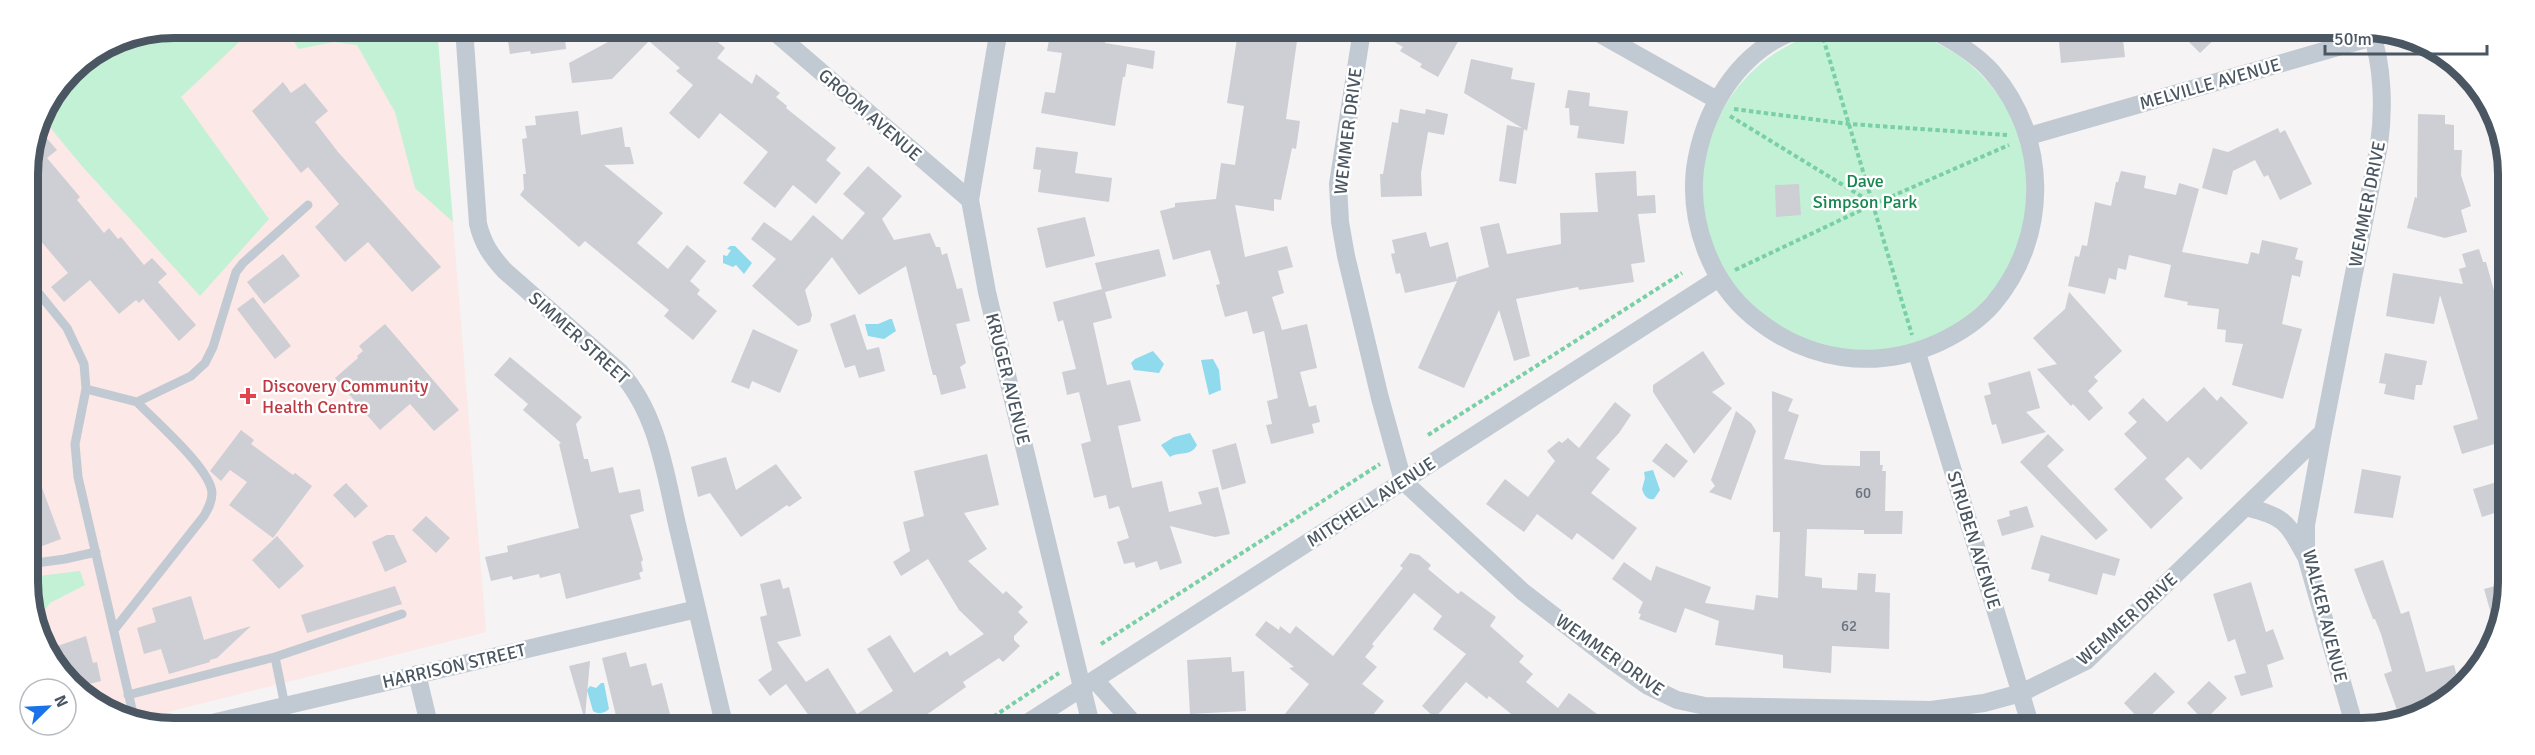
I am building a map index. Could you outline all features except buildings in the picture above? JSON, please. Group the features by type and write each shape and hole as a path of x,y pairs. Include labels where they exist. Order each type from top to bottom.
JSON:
{"street":[{"name":"SIMMER STREET","path":"465,38 478,224 483,242 491,256 505,271 620,372 635,388 646,407 723,718"},
{"name":"GROOM AVENUE","path":"782,38 970,200"},
{"name":"KRUGER AVENUE","path":"997,38 970,200 987,291 1089,684 1091,718"},
{"name":"WEMMER DRIVE","path":"1361,38 1338,184 1340,222 1380,398 1404,481 1522,591 1648,686 1677,700 1706,706 1931,710 1984,703 2021,693 2086,661 2323,432 2383,117 2378,39"},
{"path":"1606,38 1715,103"},
{"path":"1782,38 1760,51 1736,73 1715,103 1699,143 1693,189 1700,235 1719,278 1749,314 1771,332 1805,349 1842,359 1880,360 1917,352 1958,333 1992,305 2018,268 2033,225 2037,180 2029,136 2014,101 1991,71 1963,46 1948,38"},
{"name":"MELVILLE AVENUE","path":"2029,136 2364,38"},
{"name":"MITCHELL AVENUE","path":"1036,718 1719,278"},
{"name":"STRUBEN AVENUE","path":"1917,352 2028,717"},
{"name":"WALKER AVENUE","path":"2323,432 2306,525 2306,556 2352,717"},
{"path":"2246,507 2283,520 2306,556"},
{"name":"HARRISON STREET","path":"234,718 697,609"},
{"path":"417,674 428,718"},
{"path":"1089,684 1127,718"}],"lane":[{"path":"137,402 201,369 211,355 236,272 243,263 308,205"},
{"path":"38,292 67,328 84,363 86,389 75,444 78,477 133,711"},
{"path":"86,389 137,402 200,466 212,493 204,516 114,630"},
{"path":"38,563 96,552"},
{"path":"129,695 275,657 402,614"},
{"path":"275,657 285,706"}],"path":[{"path":"1823,38 1917,352"},
{"path":"1715,103 1849,124 2029,136"},
{"path":"1715,103 1874,204"},
{"path":"1719,278 1874,204 2029,136"},
{"path":"1428,435 1682,273"},
{"path":"1101,644 1381,463"},
{"path":"992,718 1059,673"}],"shaded area":[{"name":"Discovery Community Health Centre","path":"165,38 438,38 486,632 154,716 138,713 113,703 84,684 60,657 40,608 38,590 38,165 42,138 48,121 60,98 84,71 113,52 147,40"}],"green space":[{"path":"243,38 181,97 269,219 200,296 81,165 47,124 60,98 84,71 113,52 147,40"},
{"path":"292,38 438,38 453,222 415,188 395,112 357,45 334,42 298,49"},
{"name":"Dave Simpson Park","path":"1802,38 1928,38 1956,53 1981,73 2001,98 2016,126 2028,173 2028,205 2021,236 2009,266 1991,293 1969,315 1942,333 1912,345 1881,352 1849,352 1818,345 1788,333 1761,315 1739,293 1721,266 1709,236 1702,205 1702,173 1705,157 1714,126 1729,98 1749,73 1761,63"},
{"path":"80,571 85,585 50,603 42,614 38,576"}],"water":[{"path":"735,246 752,263 744,274 736,265 733,267 723,263 723,255 727,256 731,250 727,249"},
{"path":"890,319 896,331 884,339 868,336 865,324 878,324"},
{"path":"1153,351 1164,364 1159,373 1134,370 1131,363 1135,359"},
{"path":"1213,359 1219,370 1221,390 1209,395 1201,360"},
{"path":"1190,433 1197,445 1192,451 1170,457 1161,445 1174,437"},
{"path":"1653,470 1660,490 1654,499 1649,499 1642,489 1644,472"},
{"path":"604,683 609,709 600,713 593,711 587,690 590,686 596,688"}],"place":[{"name":"Discovery Community Health Centre","path":"248,396"}]}
